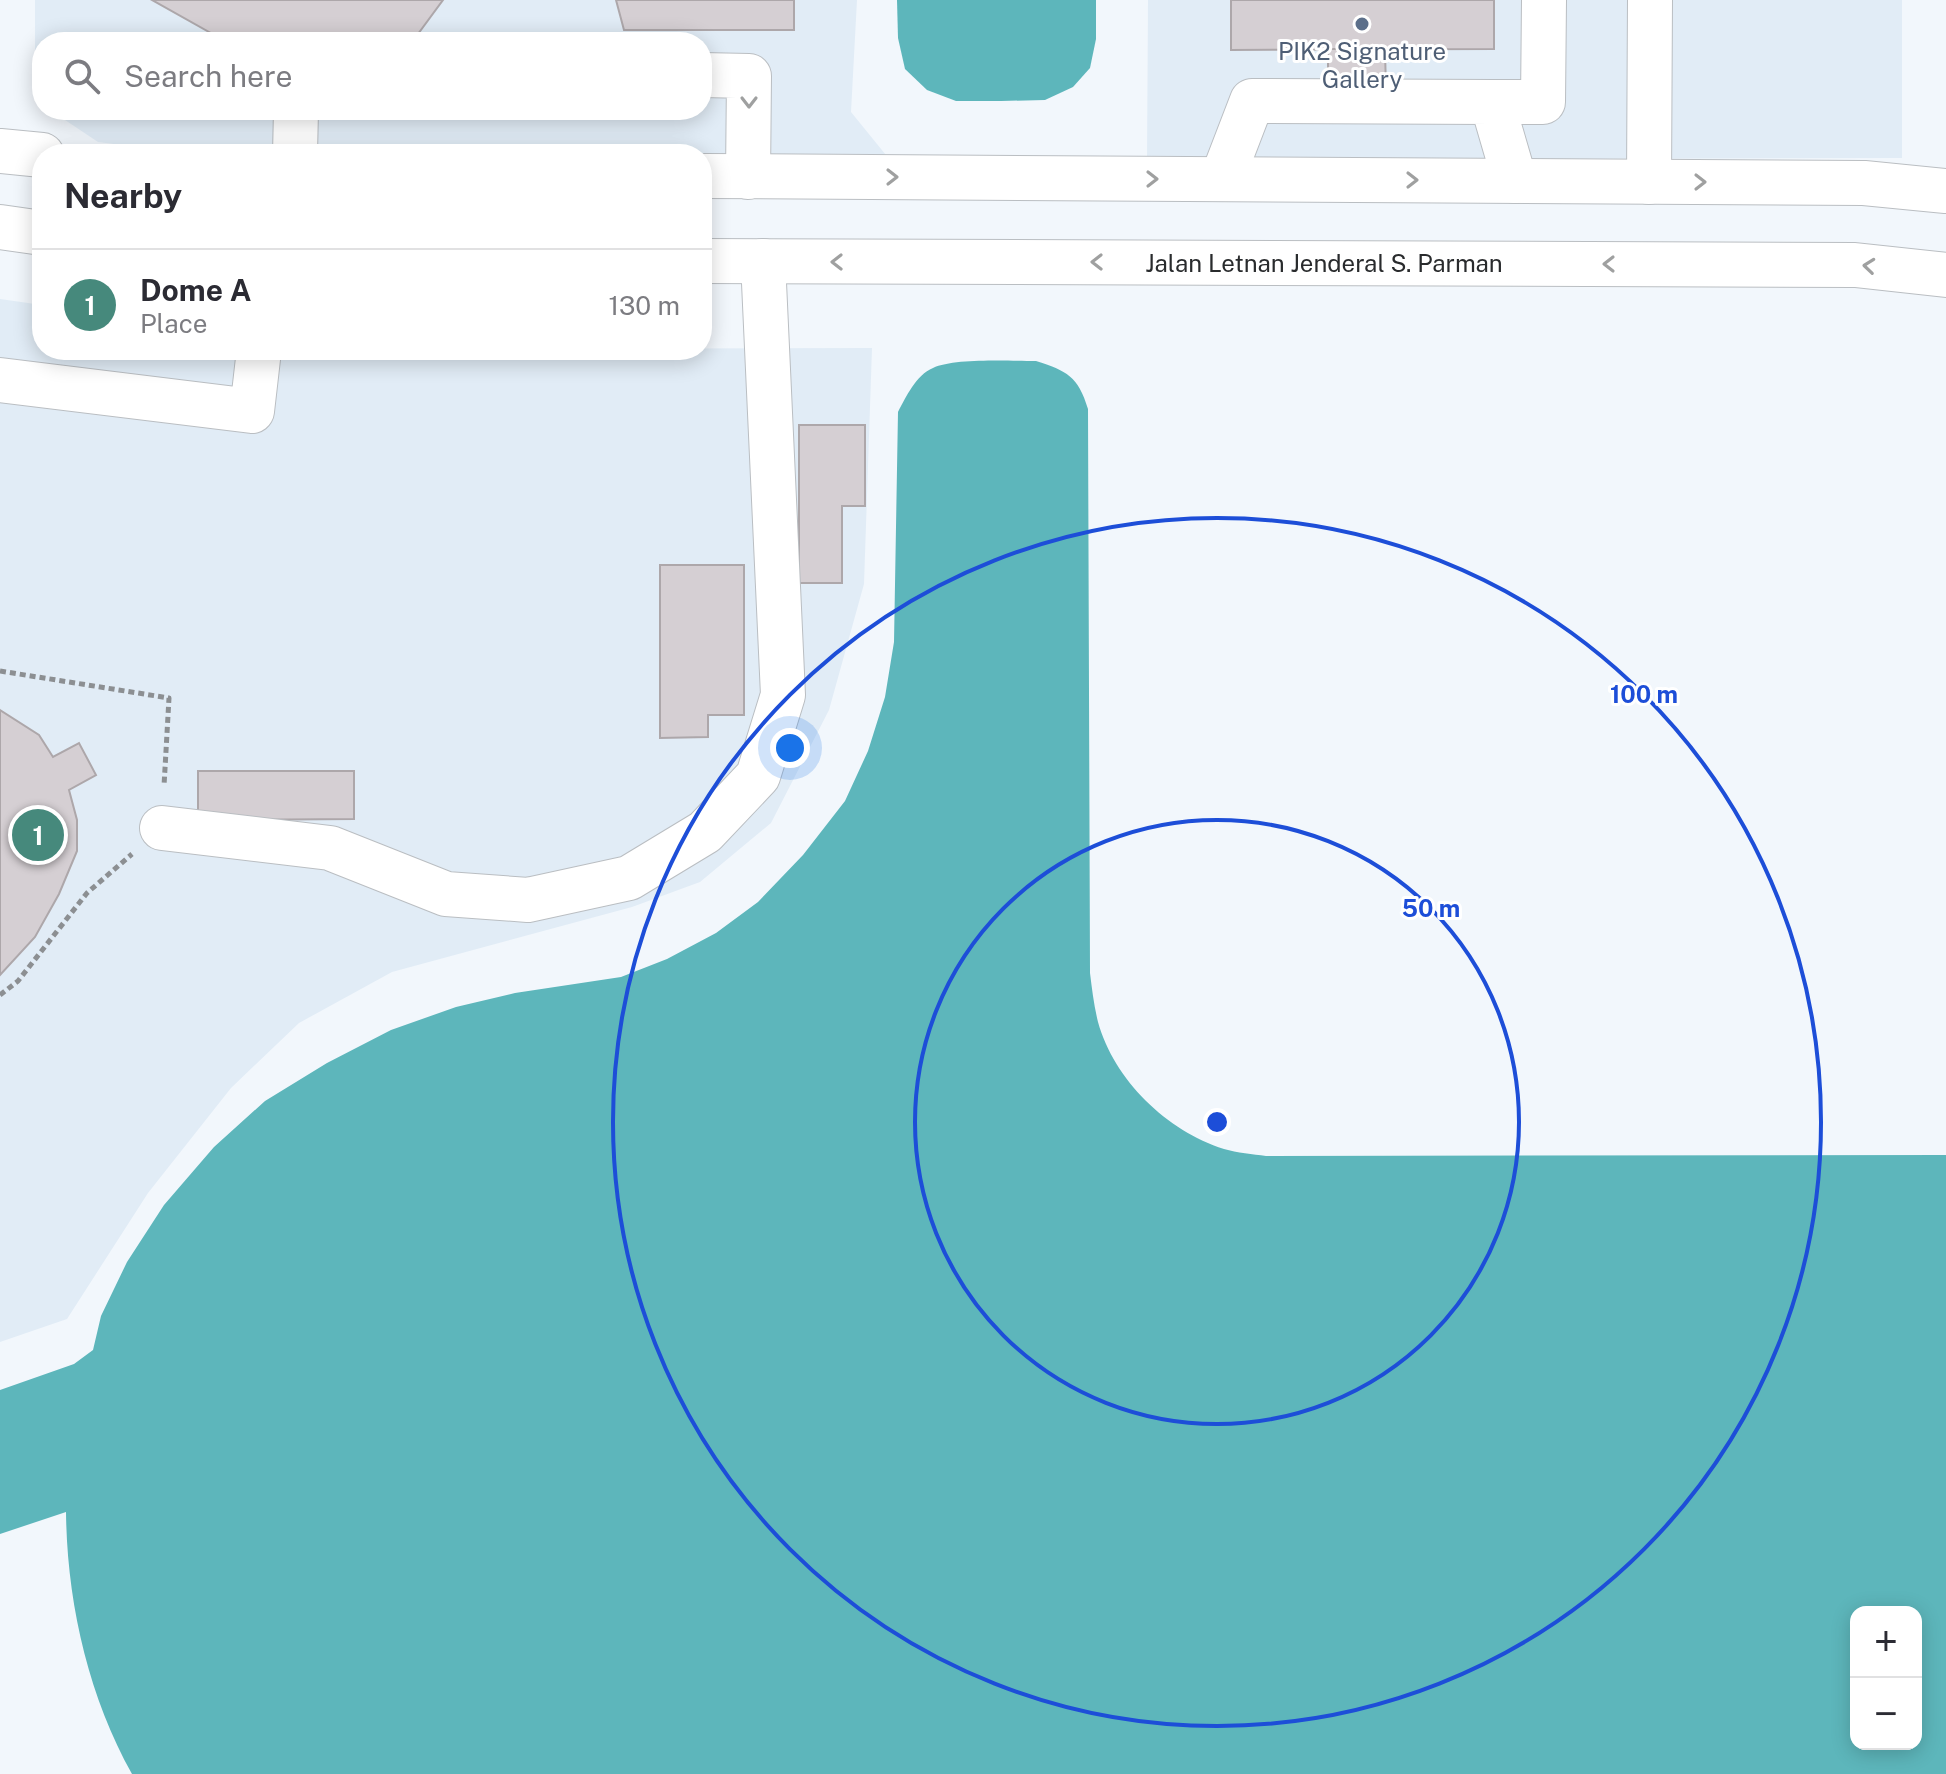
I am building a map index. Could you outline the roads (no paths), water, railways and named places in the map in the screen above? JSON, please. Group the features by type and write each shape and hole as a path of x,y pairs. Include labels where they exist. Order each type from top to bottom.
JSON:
{"street":[{"path":"1222,179 1252,101 1543,102 1544,0"},
{"path":"1649,182 1650,0"},
{"path":"712,75 749,76 748,177"},
{"path":"1492,102 1515,181"},
{"path":"295,144 296,120"},
{"path":"0,151 32,154"},
{"path":"712,176 1864,183 1946,191"},
{"path":"0,227 32,232"},
{"name":"Jalan Letnan Jenderal S. Parman","path":"712,261 1855,265 1946,275"},
{"path":"162,828 330,848 446,894 528,900 629,878 705,832 758,776 783,695 763,261"},
{"path":"0,380 252,411 258,360"}],"water":[{"path":"897,0 1096,0 1096,39 1090,68 1073,87 1045,100 956,101 927,90 905,69 898,38"},
{"path":"968,361 1036,361 1047,365 1070,376 1080,389 1088,409 1090,973 1097,1016 1116,1064 1163,1116 1203,1141 1224,1149 1266,1156 1946,1155 1946,1774 132,1774 103,1712 83,1647 71,1580 66,1512 0,1534 0,1390 74,1364 93,1350 101,1316 127,1262 164,1205 214,1147 265,1101 327,1063 391,1030 456,1007 515,993 621,977 667,959 716,933 758,902 803,855 845,801 868,751 885,697 894,642 898,412 908,393 927,371"}],"place":[{"name":"PIK2 Signature Gallery","path":"1362,24"},
{"name":"Dome A","path":"38,835"}]}
